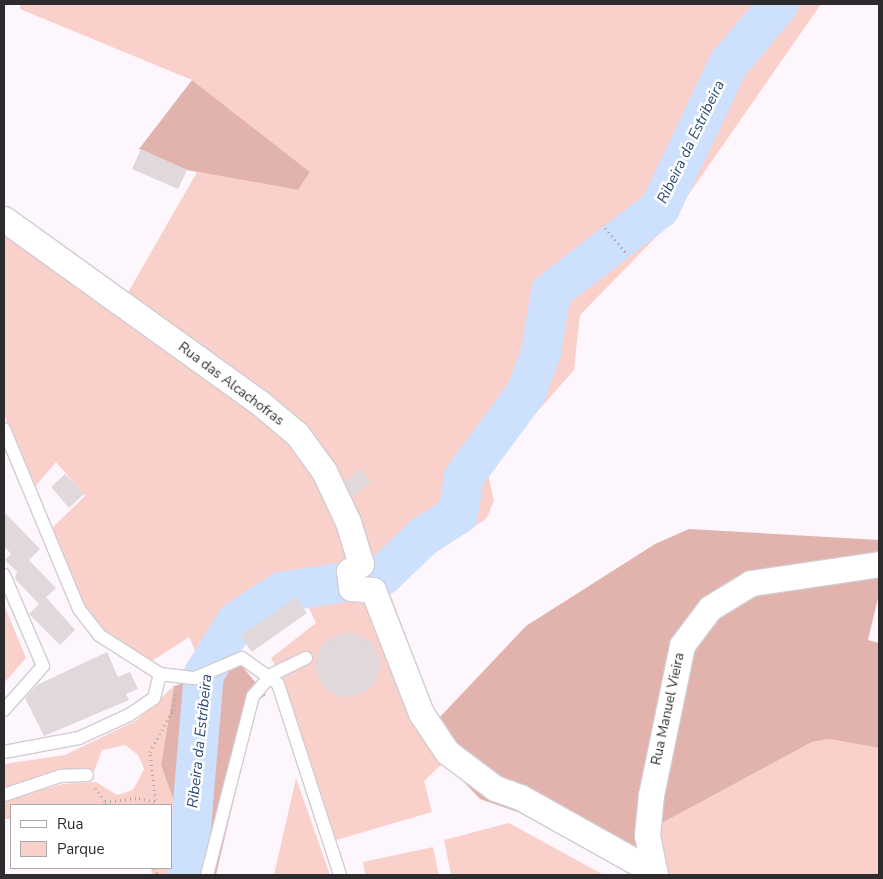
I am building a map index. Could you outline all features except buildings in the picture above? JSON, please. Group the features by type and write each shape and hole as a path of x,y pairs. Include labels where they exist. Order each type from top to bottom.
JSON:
{"street":[{"name":"Rua das Alcachofras","path":"4,218 253,397 297,434 324,471 348,522 361,564 350,579 373,590 421,713 447,752 495,788 520,797 655,874"},
{"name":"Rua Manuel Vieira","path":"655,874 646,835 651,795 682,645 710,608 751,583 879,564"}],"lane":[{"path":"4,429 84,616 99,636 160,674 199,676 242,658 270,675 278,684 340,875"},
{"path":"4,574 43,666 4,710"},
{"path":"207,875 253,696 270,675 306,658"},
{"path":"4,752 79,738 129,715 154,698 160,674"},
{"path":"4,795 60,776 87,775"}],"path":[{"path":"605,228 628,255"},
{"path":"87,775 105,802 139,798 156,804 150,752 173,710 175,676"}],"green space":[{"path":"20,4 821,4 666,227 580,315 574,370 487,469 494,501 486,519 387,585 438,723 421,737 443,763 424,781 432,812 333,841 284,681 271,658 316,623 303,596 365,597 371,601 356,562 281,579 236,605 200,662 189,637 152,661 100,630 83,606 50,530 85,496 56,462 34,488 4,414 4,226 266,412 299,442 328,490 355,561 367,555 324,461 286,413 126,296 197,172 298,190 310,172 192,80 20,9"},
{"path":"4,605 26,658 4,683"},
{"path":"174,686 161,765 180,819 172,864 172,804 10,804 10,819 4,819 4,801 62,784 96,782 117,795 133,790 144,769 138,755 125,745 102,750 93,774 52,771 15,788 4,787 4,764 65,755 137,720"},
{"path":"829,739 879,748 879,875 667,875 657,848 660,824 812,742"},
{"path":"296,778 330,875 274,875"},
{"path":"509,823 604,875 451,875 444,840"},
{"path":"433,847 439,875 365,875 363,862"},
{"path":"151,869 171,869 170,875 152,875"}],"shaded area":[{"path":"192,80 310,172 298,190 187,170 139,149"},
{"path":"689,529 879,540 879,594 868,640 879,643 879,748 829,739 812,742 660,824 644,875 630,875 549,823 480,799 421,737 526,626 655,544"},
{"path":"242,666 266,695 257,701 216,875 180,875 185,833 161,765 174,686"}],"waterway":[{"name":"Ribeira da Estribeira","path":"187,875 204,674 236,622 281,592 382,576 425,535 458,514 464,477 526,393 541,352 551,292 660,208 729,63 779,4"}]}
